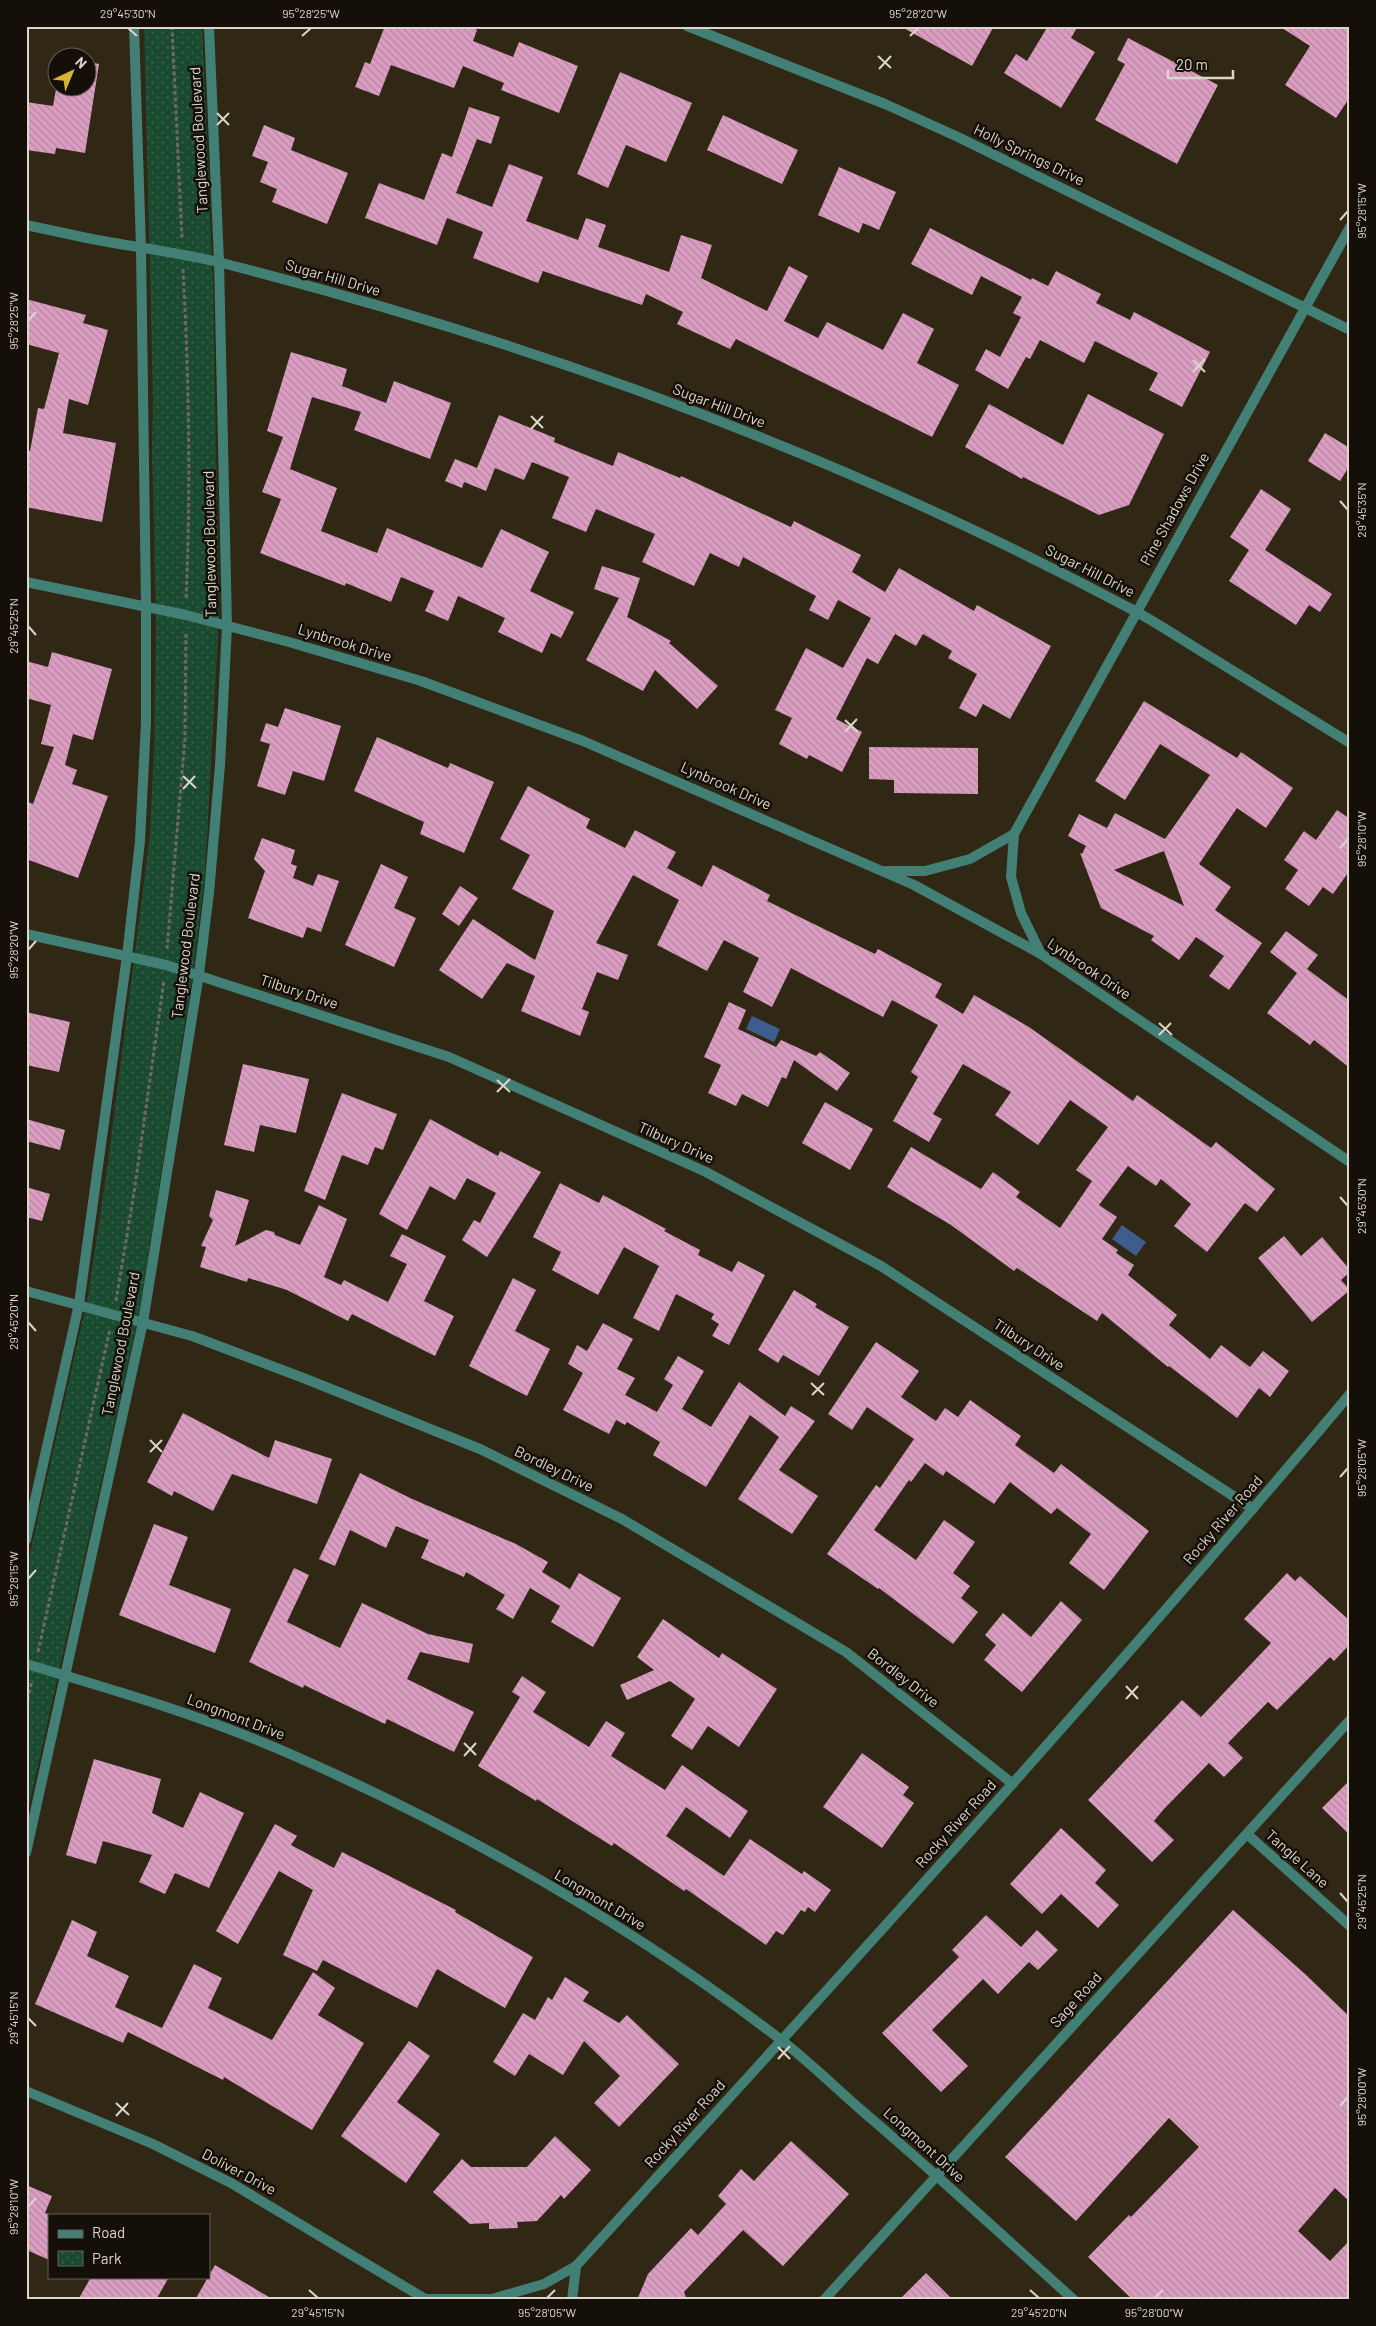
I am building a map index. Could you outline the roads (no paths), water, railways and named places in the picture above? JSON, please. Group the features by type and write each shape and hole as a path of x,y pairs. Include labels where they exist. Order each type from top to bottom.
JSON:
{"street":[{"path":"26,1540 79,1304 127,956 140,842 146,722 146,606 141,249 134,26"},
{"name":"Tanglewood Boulevard","path":"26,1854 143,1322 199,974 209,893 220,765 227,626 219,262 209,26"},
{"name":"Holly Springs Drive","path":"687,26 884,104 958,137 1350,330"},
{"name":"Sugar Hill Drive","path":"26,225 141,249 219,262 356,299 490,340 604,378 786,448 898,496 1008,547 1136,611 1350,743"},
{"name":"Pine Shadows Drive","path":"1041,954 1021,913 1011,878 1014,834 1304,306 1350,227"},
{"name":"Lynbrook Drive","path":"26,582 146,606 289,642 421,681 583,740 914,885 1041,954 1350,1162"},
{"path":"881,871 924,871 970,859 1014,834"},
{"name":"Tilbury Drive","path":"26,934 199,974 449,1057 706,1172 881,1266 1253,1509"},
{"name":"Bordley Drive","path":"26,1291 192,1336 297,1376 480,1449 622,1519 846,1652 1013,1784"},
{"name":"Rocky River Road","path":"427,2299 492,2299 544,2284 576,2266 1013,1784 1253,1509 1350,1394"},
{"name":"Longmont Drive","path":"26,1664 66,1675 218,1726 296,1756 444,1828 605,1919 782,2040 936,2175 1074,2300"},
{"name":"Sage Road","path":"824,2300 1350,1720"},
{"name":"Tangle Lane","path":"1247,1834 1350,1926"},
{"name":"Doliver Drive","path":"26,2091 153,2144 231,2183 427,2299"},
{"path":"572,2300 576,2266"}],"water":[{"path":"752,1016 780,1029 774,1042 746,1029"},
{"path":"1122,1225 1146,1242 1136,1256 1112,1239"}]}
